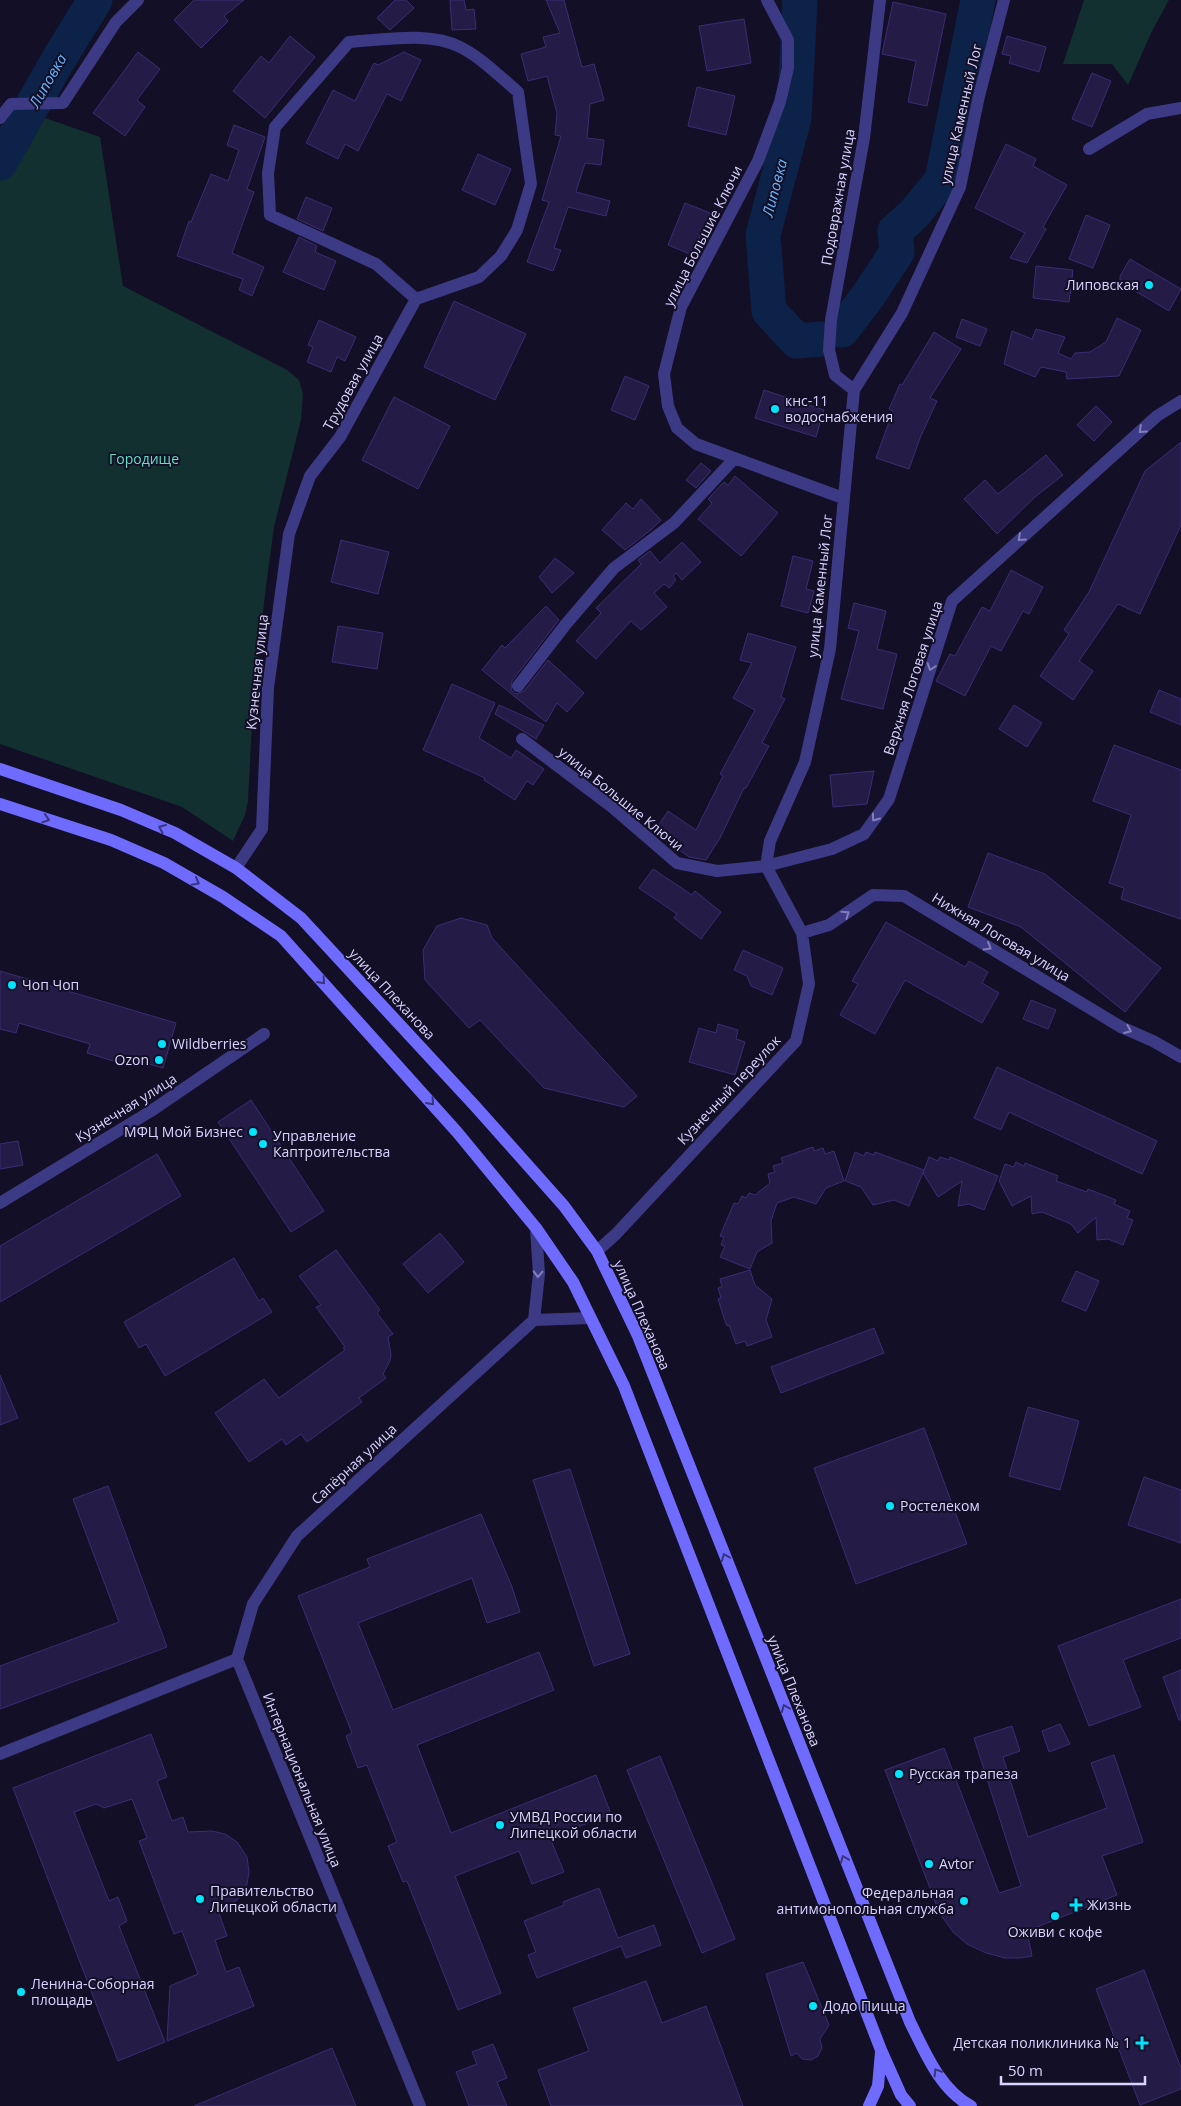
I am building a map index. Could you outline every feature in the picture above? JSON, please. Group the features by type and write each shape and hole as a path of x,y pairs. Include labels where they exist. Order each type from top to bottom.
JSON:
{"main road":[{"name":"улица Плеханова","path":"0,769 121,810 175,833 236,868 301,918 475,1106 558,1199 597,1251 638,1336 910,2022 925,2052 946,2086 971,2106"},
{"path":"0,804 110,840 164,864 223,897 281,936 457,1132 536,1228 573,1282 628,1396 881,2050 900,2095 910,2106"},
{"path":"869,2106 878,2086 881,2050"}],"street":[{"path":"0,118 11,104 63,102 116,22 138,0"},
{"name":"улица Большие Ключи","path":"767,0 788,40 788,68 780,102 758,161 681,307 664,374 668,406 677,428 696,444 843,498"},
{"name":"Подовражная улица","path":"854,390 835,375 829,350 831,320 864,138 880,0"},
{"name":"улица Каменный Лог","path":"766,866 770,841 805,762 830,650 854,390 902,313 960,187 979,96 1004,0"},
{"path":"424,38 458,45 479,58 518,92 531,184 517,230 501,256 479,277 416,299 376,264 270,215 268,173 275,127 349,42 424,38"},
{"path":"1090,149 1147,114 1181,108"},
{"name":"Трудовая улица","path":"310,476 340,437 416,299"},
{"name":"Верхняя Логовая улица","path":"766,866 832,849 864,834 889,799 952,601 1157,416 1181,400"},
{"path":"518,686 566,624 614,568 674,523 734,459"},
{"name":"Кузнечная улица","path":"236,868 262,829 268,688 276,623 289,534 310,476"},
{"name":"улица Большие Ключи","path":"522,739 612,807 677,864 717,871 766,866"},
{"name":"Кузнечный переулок","path":"597,1251 616,1234 796,1040 809,984 802,933 766,866"},
{"name":"Нижняя Логовая улица","path":"802,933 829,925 873,895 904,896 1121,1027 1153,1040 1181,1057"},
{"name":"Кузнечная улица","path":"0,1203 151,1111 264,1034"},
{"path":"536,1228 539,1274 534,1320 590,1318"},
{"name":"Сапёрная улица","path":"237,1659 253,1604 297,1536 534,1320"},
{"path":"0,1754 237,1659"},
{"name":"Интернациональная улица","path":"237,1659 420,2106"}],"green space":[{"path":"1084,0 1169,0 1152,31 1128,85 1112,64 1063,64"},
{"name":"Городище","path":"42,117 100,137 123,286 287,370 299,380 303,394 301,420 274,527 268,571 254,684 248,801 245,815 233,841 182,807 0,744 0,175"}],"building":[{"path":"194,0 244,0 224,16 228,21 201,48 174,20"},
{"path":"395,0 406,0 414,8 390,30 377,18"},
{"path":"450,0 464,0 466,10 474,9 476,29 452,30"},
{"path":"546,0 564,0 582,67 594,64 604,100 590,104 587,138 604,140 601,165 585,163 576,192 610,201 606,216 568,207 554,248 561,250 553,271 527,262 549,202 542,200 561,136 555,135 557,113 547,76 528,81 521,54 546,47 543,37 560,33"},
{"path":"893,2 946,14 927,106 908,102 916,61 882,54"},
{"path":"744,19 751,63 707,71 699,26"},
{"path":"290,36 315,57 265,118 233,91 261,56 269,63"},
{"path":"1007,36 1046,47 1039,72 1009,63 1011,56 1002,54"},
{"path":"138,52 160,69 137,100 145,107 125,136 93,113"},
{"path":"404,52 421,60 401,101 387,94 358,151 345,144 338,159 306,143 333,90 355,101 374,63 378,65"},
{"path":"1092,73 1111,81 1092,127 1072,119"},
{"path":"697,87 735,96 726,135 688,126"},
{"path":"234,125 265,137 247,189 254,192 232,253 264,267 252,296 239,290 243,279 177,256 189,221 191,222 211,174 228,181 239,150 227,145"},
{"path":"1006,144 1036,159 1033,166 1067,185 1043,227 1046,229 1027,263 1010,258 1025,233 975,208"},
{"path":"478,154 511,169 495,205 462,190"},
{"path":"306,197 332,208 323,231 297,219"},
{"path":"685,203 710,213 692,255 668,245"},
{"path":"1086,215 1110,225 1093,268 1069,259"},
{"path":"299,237 317,246 315,252 336,261 324,290 283,272"},
{"name":"Липовская","path":"1130,259 1181,289 1169,311 1120,282 1120,276"},
{"path":"1036,266 1073,270 1069,302 1033,298"},
{"path":"454,301 526,334 495,400 424,367"},
{"path":"1117,318 1141,330 1119,376 1067,379 1066,372 1041,367 1035,377 1004,364 1012,331 1032,339 1036,329 1065,337 1058,353 1071,359 1075,353 1090,352 1106,342"},
{"path":"962,319 987,329 980,346 956,337"},
{"path":"319,320 356,337 345,361 337,357 331,372 307,362 313,347 308,345"},
{"path":"934,332 961,349 930,398 937,401 920,438 909,469 876,458 893,411 889,409 900,384 902,385"},
{"path":"625,376 649,386 635,420 611,410"},
{"path":"764,390 824,410 816,437 755,418"},
{"path":"394,397 450,426 418,489 362,460"},
{"path":"1096,406 1112,422 1094,441 1077,425"},
{"path":"1181,442 1181,525 1140,614 1118,604 1079,661 1093,671 1073,700 1040,676 1069,634 1064,630 1089,592 1145,471"},
{"path":"1046,455 1063,475 1035,497 997,534 964,499 985,480 998,494"},
{"path":"701,463 711,471 696,488 686,480"},
{"path":"735,476 778,513 741,556 698,519 712,503 708,499 724,482 728,485"},
{"path":"641,499 661,520 625,550 602,530 626,503 633,509"},
{"path":"341,540 389,552 378,594 331,582"},
{"path":"682,542 701,562 682,580 676,573 673,576 676,580 669,588 664,584 654,593 667,607 641,630 631,621 596,659 576,641 601,613 596,608 641,564 638,560 650,551 660,563"},
{"path":"793,556 813,561 806,589 814,591 808,613 781,606"},
{"path":"555,558 574,573 552,593 539,577"},
{"path":"1011,570 1043,587 1029,614 1023,611 1001,651 991,646 965,696 936,681 950,654 955,656 982,607 990,611"},
{"path":"854,603 886,611 877,649 897,654 883,709 841,699 859,631 848,628"},
{"path":"546,606 559,620 512,681 511,690 516,694 524,691 548,660 584,693 567,712 557,703 546,722 482,670 502,645 505,648"},
{"path":"338,626 383,633 377,669 332,662"},
{"path":"748,633 796,647 781,697 785,699 762,743 769,746 746,788 744,788 720,838 706,860 689,857 654,832 668,811 696,830 723,776 720,774 755,710 733,698 752,663 740,660"},
{"path":"452,684 495,703 479,738 511,758 516,750 544,769 533,785 527,781 515,800 484,780 485,778 423,750"},
{"path":"1159,690 1181,699 1181,725 1150,712"},
{"path":"499,705 544,725 536,739 495,714"},
{"path":"1014,705 1042,723 1027,747 999,729"},
{"path":"1114,745 1181,770 1181,919 1121,899 1124,888 1109,883 1131,815 1093,801"},
{"path":"874,771 867,804 833,807 830,775"},
{"path":"988,853 1045,874 1161,968 1125,1012 1021,927 968,907"},
{"path":"653,869 692,895 695,891 721,912 701,939 674,918 677,914 639,888"},
{"path":"461,918 487,925 492,938 637,1096 624,1107 544,1088 480,1020 469,1028 425,980 423,950 437,926"},
{"path":"886,922 965,967 969,961 988,972 982,983 999,993 982,1023 905,980 875,1034 840,1015 858,984 852,981"},
{"path":"743,950 783,968 772,995 751,986 747,976 734,970"},
{"path":"0,971 176,1023 163,1068 132,1059 130,1066 87,1053 90,1044 19,1023 16,1033 0,1029"},
{"path":"1031,1000 1056,1010 1048,1029 1023,1019"},
{"path":"718,1024 738,1030 736,1039 745,1042 735,1075 689,1062 699,1028 716,1033"},
{"path":"997,1067 1157,1141 1142,1174 1009,1112 1001,1130 974,1118"},
{"path":"251,1100 324,1211 291,1232 218,1122"},
{"path":"18,1141 23,1165 0,1169 0,1144"},
{"path":"813,1147 814,1151 823,1148 825,1154 834,1151 844,1181 826,1188 816,1204 794,1197 777,1203 771,1221 772,1243 757,1252 750,1269 720,1257 725,1246 721,1245 724,1237 720,1236 734,1203 738,1204 742,1196 746,1198 749,1193 755,1195 770,1183 768,1174 775,1172 773,1166 783,1163 781,1158"},
{"path":"855,1152 864,1156 866,1152 874,1155 875,1152 924,1170 909,1206 894,1200 873,1205 861,1187 845,1181"},
{"path":"157,1154 181,1196 0,1302 0,1246"},
{"path":"929,1157 938,1161 940,1157 949,1160 950,1157 998,1176 984,1210 969,1204 958,1206 962,1181 938,1197 923,1173"},
{"path":"1016,1162 1024,1166 1025,1163 1058,1176 1056,1181 1087,1192 1088,1189 1116,1200 1114,1204 1130,1211 1127,1218 1133,1220 1123,1245 1108,1239 1097,1240 1096,1217 1078,1233 1071,1224 1042,1212 1032,1214 1031,1196 1012,1206 999,1181 1005,1164 1014,1167"},
{"path":"440,1233 464,1262 428,1293 403,1264"},
{"path":"336,1250 380,1310 377,1313 393,1334 388,1337 391,1355 383,1374 386,1378 359,1398 362,1402 307,1442 301,1434 286,1445 282,1439 249,1462 215,1413 264,1379 279,1398 345,1350 343,1348 345,1347 316,1307 321,1305 299,1276"},
{"path":"234,1258 259,1301 263,1298 272,1312 165,1376 146,1344 139,1348 124,1322"},
{"path":"750,1270 755,1285 772,1299 766,1320 772,1337 747,1346 745,1341 736,1344 729,1325 727,1326 718,1299 721,1298 718,1288 722,1287 720,1279"},
{"path":"1076,1271 1099,1281 1086,1311 1062,1301"},
{"path":"874,1328 884,1353 781,1393 771,1367"},
{"path":"0,1375 18,1418 0,1425"},
{"path":"1028,1407 1079,1421 1060,1490 1009,1476"},
{"name":"Ростелеком","path":"924,1428 967,1544 856,1584 814,1468"},
{"path":"570,1469 630,1654 594,1666 533,1480"},
{"path":"1144,1477 1181,1490 1181,1543 1128,1525"},
{"path":"108,1486 167,1647 0,1709 0,1666 119,1622 73,1499"},
{"path":"481,1514 512,1587 520,1612 487,1623 472,1578 358,1623 393,1710 539,1652 554,1690 417,1745 451,1833 596,1775 611,1814 550,1838 564,1872 532,1884 519,1851 455,1876 501,1993 458,2010 407,1881 403,1882 388,1846 397,1842 367,1765 358,1768 346,1736 352,1733 298,1596 370,1567 367,1559"},
{"path":"1181,1599 1181,1638 1123,1660 1141,1707 1089,1726 1058,1646"},
{"path":"1181,1670 1181,1720 1179,1720 1163,1677"},
{"path":"1060,1724 1070,1744 1049,1752 1042,1731"},
{"path":"1012,1726 1020,1751 1003,1757 1028,1837 1107,1808 1091,1763 1114,1755 1143,1842 1102,1856 1117,1895 1027,1931 1032,1956 1020,1958 1005,1958 986,1953 967,1944 953,1932 939,1912 885,1770 944,1748 999,1893 1021,1886 974,1738"},
{"name":"Правительство Липецкой области","path":"151,1734 167,1777 157,1781 172,1821 183,1817 188,1832 212,1831 225,1834 237,1842 247,1857 249,1872 247,1884 242,1894 219,1913 227,1936 215,1940 226,1972 239,1967 254,2006 167,2041 170,1986 198,1974 182,1931 174,1934 139,1841 147,1838 132,1799 104,1808 96,1804 74,1812 109,1901 118,1897 127,1921 119,1926 165,2042 118,2061 13,1788"},
{"path":"660,1756 735,1939 702,1953 627,1770"},
{"path":"599,1888 618,1938 654,1925 661,1945 626,1958 621,1946 537,1978 528,1955 536,1952 524,1921 564,1905 563,1902"},
{"path":"803,1962 829,2025 820,2039 822,2048 818,2056 811,2060 802,2059 797,2053 791,2056 766,1974"},
{"path":"1144,1970 1181,2068 1181,2089 1140,2105 1096,1989"},
{"path":"646,1981 662,2023 706,2006 743,2106 551,2106 538,2070 589,2051 573,2008"},
{"path":"493,2044 507,2078 497,2082 507,2106 469,2106 456,2072 477,2064 472,2052"},
{"path":"332,2048 356,2106 194,2106"}],"waterway":[{"name":"Липовка","path":"0,163 57,62 95,0"},
{"name":"Липовка","path":"800,0 794,118 763,235 769,311 797,341 821,339"},
{"name":"Липовка","path":"842,330 868,296 897,252 895,231 914,214 942,180 978,0"}],"place":[{"name":"Липовская","path":"1149,285"},
{"name":"кнс-11 водоснабжения","path":"775,409"},
{"name":"Чоп Чоп","path":"12,985"},
{"name":"Wildberries","path":"162,1044"},
{"name":"Ozon","path":"159,1060"},
{"name":"МФЦ Мой Бизнес","path":"253,1132"},
{"name":"Управление Каптроительства","path":"263,1144"},
{"name":"Ростелеком","path":"890,1506"},
{"name":"Русская трапеза","path":"899,1774"},
{"name":"УМВД России по Липецкой области","path":"500,1825"},
{"name":"Avtor","path":"929,1864"},
{"name":"Правительство Липецкой области","path":"200,1899"},
{"name":"Федеральная антимонопольная служба","path":"964,1901"},
{"name":"Жизнь","path":"1076,1905"},
{"name":"Оживи с кофе","path":"1055,1916"},
{"name":"Ленина-Соборная площадь","path":"21,1992"},
{"name":"Додо Пицца","path":"813,2006"},
{"name":"Детская поликлиника № 1","path":"1142,2043"}]}
